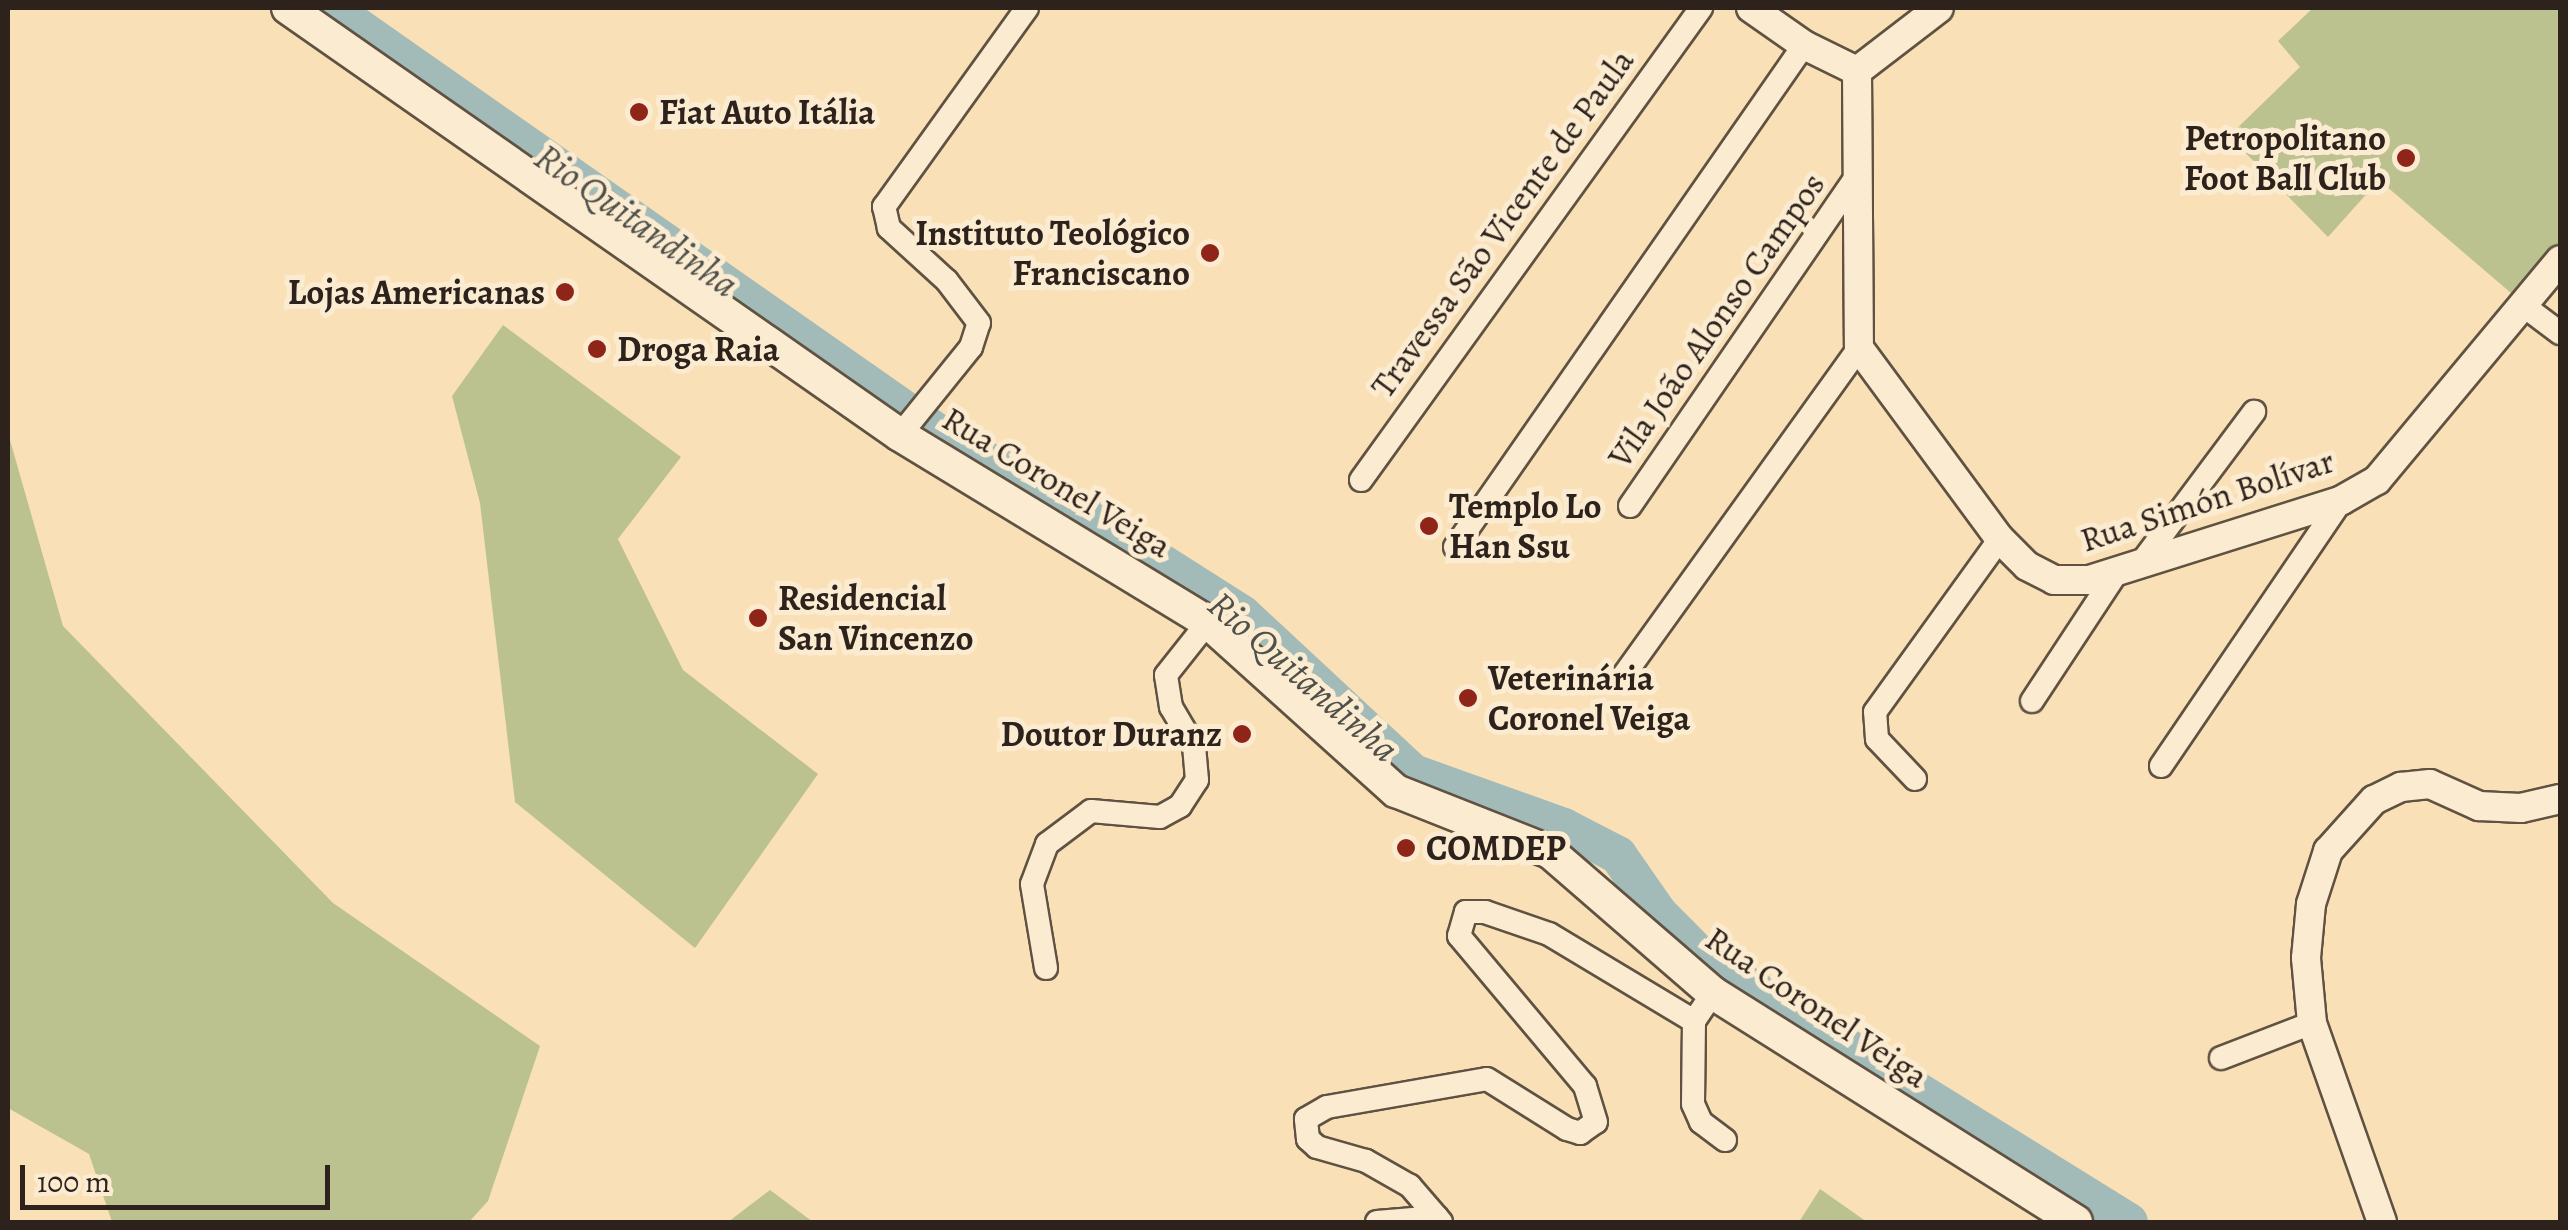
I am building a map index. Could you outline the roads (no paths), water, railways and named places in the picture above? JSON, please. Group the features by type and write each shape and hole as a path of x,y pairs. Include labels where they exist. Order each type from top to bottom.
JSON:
{"main road":[{"name":"Rua Coronel Veiga","path":"288,8 900,434 1208,622 1396,791 1550,852 1713,993 2076,1222"}],"street":[{"path":"900,434 971,347 979,323 947,281 889,228 884,207 1027,8"},
{"name":"Travessa São Vicente de Paula","path":"1361,480 1701,8"},
{"path":"1751,8 1804,45 1857,71"},
{"path":"1857,71 1939,8"},
{"path":"1455,547 1804,45"},
{"path":"1619,682 1858,348 1857,71"},
{"name":"Vila João Alonso Campos","path":"1630,506 1859,173"},
{"name":"Rua Simón Bolívar","path":"1858,348 2000,538 2027,566 2054,580 2089,580 2342,500 2395,466 2560,260"},
{"path":"2524,306 2560,333"},
{"path":"2032,702 2132,564 2254,412"},
{"path":"2162,766 2342,500"},
{"path":"1915,778 1878,739 1875,712 2000,538"},
{"path":"1046,968 1032,884 1048,844 1091,812 1160,817 1180,806 1198,780 1194,746 1170,707 1166,674 1208,622"},
{"path":"2382,1222 2312,1023 2306,958 2311,904 2328,851 2374,800 2401,787 2430,784 2479,806 2521,808 2560,798"},
{"path":"1437,1221 1410,1186 1366,1161 1317,1147 1308,1139 1306,1119 1345,1104 1487,1080 1567,1129 1580,1133 1596,1122 1585,1086 1460,936 1466,912 1486,912 1549,934 1694,1021"},
{"path":"1713,993 1694,1021 1693,1104 1701,1122 1725,1140"},
{"path":"2221,1058 2312,1023"},
{"path":"1377,1222 1437,1221"}],"waterway":[{"name":"Rio Quitandinha","path":"331,8 948,440 1072,506 1242,614 1413,773 1564,827 1618,855 1659,914 1703,958 2129,1222"}],"place":[{"name":"Fiat Auto Itália","path":"639,112"},
{"name":"Petropolitano Foot Ball Club","path":"2406,158"},
{"name":"Instituto Teológico Franciscano","path":"1210,253"},
{"name":"Lojas Americanas","path":"565,292"},
{"name":"Droga Raia","path":"597,349"},
{"name":"Templo Lo Han Ssu","path":"1429,526"},
{"name":"Residencial San Vincenzo","path":"758,618"},
{"name":"Veterinária Coronel Veiga","path":"1468,698"},
{"name":"Doutor Duranz","path":"1242,734"},
{"name":"COMDEP","path":"1406,848"}]}
